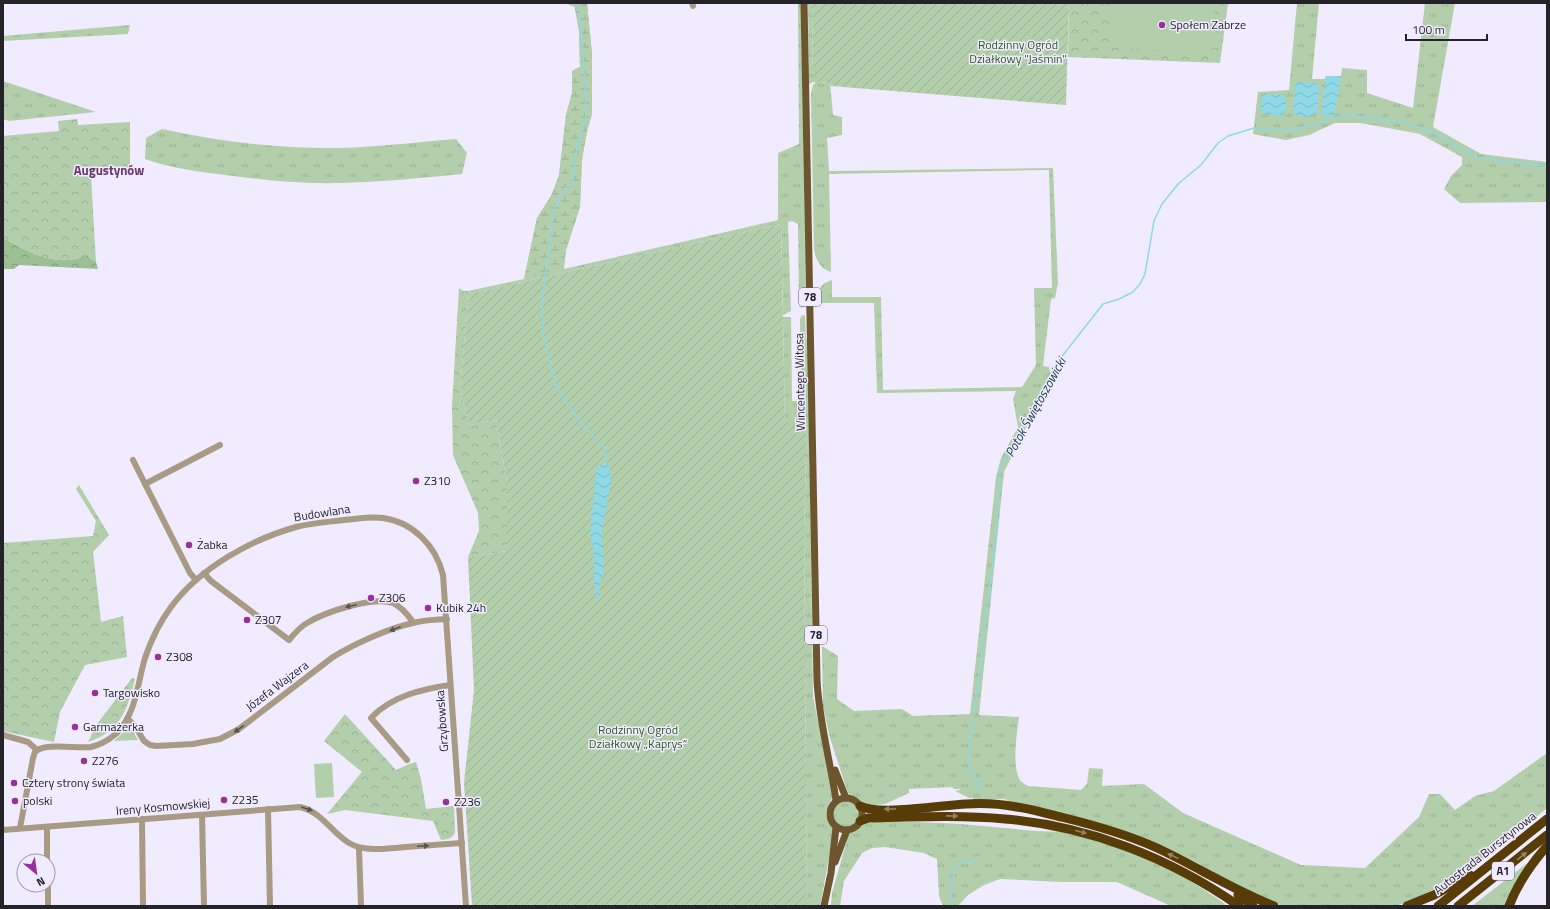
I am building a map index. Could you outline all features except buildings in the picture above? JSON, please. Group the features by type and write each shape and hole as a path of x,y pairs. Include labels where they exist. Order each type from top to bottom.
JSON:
{"highway":[{"path":"860,806 868,809 965,804 1016,806 1089,824 1124,835 1156,848 1205,879 1253,906"},
{"path":"860,821 868,818 939,816 1006,819 1042,823 1084,832 1127,846 1274,906"},
{"name":"Autostrada Bursztynowa","path":"1438,906 1547,819"},
{"name":"Autostrada Bursztynowa","path":"1458,906 1547,835"},
{"path":"1509,906 1524,875 1547,846"},
{"path":"1406,906 1434,895 1497,859"},
{"path":"1205,879 1232,906"},
{"path":"1205,879 1239,906"}],"main road":[{"name":"Wincentego Witosa","path":"804,3 817,680 820,718 830,760 836,800"},
{"name":"Wincentego Witosa","path":"830,760 846,798"},
{"path":"836,800 846,798 855,800 860,806 862,813 860,821 852,828 843,830 836,827"},
{"name":"78","path":"824,906 836,827 830,819 829,813 836,800"},
{"name":"78","path":"830,873 847,830"}],"street":[{"path":"145,484 220,446"},
{"path":"133,460 190,573 196,580"},
{"name":"Budowlana","path":"37,750 44,747 91,747 101,744 115,734 128,719 135,703 146,656 160,623 171,607 184,591 204,573 249,545 285,531 312,524 360,518 384,518 404,525 424,539"},
{"name":"Grzybowska","path":"424,539 435,554 441,567 444,582 466,906"},
{"path":"204,573 211,582 289,640 307,623 346,606 384,602 394,604 402,609 414,622"},
{"name":"Józefa Wajzera","path":"128,719 135,726 144,741 150,745 193,744 220,739 239,729 338,654 377,636 414,622 447,619"},
{"path":"407,760 371,718 397,699 422,690 450,685"},
{"path":"3,735 28,742 37,750 32,758 20,828"},
{"name":"Ireny Kosmowskiej","path":"3,830 300,807 307,809 321,817 348,843 359,848 376,849 462,843"},
{"path":"268,810 270,906"},
{"path":"202,815 204,906"},
{"path":"142,819 143,906"},
{"path":"47,827 47,853"},
{"path":"359,848 361,906"},
{"path":"48,893 48,906"}],"green space":[{"path":"564,3 587,3 592,54 592,114 582,159 580,207 566,250 564,269 778,220 778,153 799,144 798,3 801,3 806,305 801,308 799,305 798,224 792,221 788,222 791,311 783,315 781,224 469,294 468,291 524,279 537,218 551,196 559,176 566,115 572,93 572,71 580,67 579,31 575,7"},
{"path":"574,3 587,3 592,54 592,114 582,159 580,207 566,250 563,269 524,279 537,218 551,196 559,175 566,115 572,93 572,71 580,67 579,31"},
{"path":"808,3 812,3 813,82 809,84"},
{"name":"Rodzinny Ogród Działkowy \"Jaśmin\"","path":"812,3 1069,3 1066,105 831,86 830,83 813,82"},
{"path":"1069,3 1228,3 1220,63 1068,57"},
{"name":"Społem Zabrze","path":"1112,3 1215,3 1212,54 1109,47"},
{"path":"1297,3 1319,3 1312,79 1325,79 1326,76 1341,76 1342,68 1367,70 1367,93 1413,108 1425,3 1455,3 1433,127 1481,154 1547,162 1547,202 1460,203 1444,189 1451,176 1462,165 1462,157 1420,134 1361,123 1335,123 1309,135 1286,140 1253,134 1258,92 1289,90"},
{"path":"130,25 128,34 3,41 3,36"},
{"path":"3,81 96,112 9,121 3,119"},
{"path":"816,82 830,83 833,115 842,117 842,135 827,138 829,171 1053,168 1058,283 1055,298 1051,299 1043,366 1049,367 1051,377 1004,472 979,715 1019,717 1015,757 1017,772 1021,782 1028,786 1081,790 1087,784 1089,768 1103,769 1102,786 1144,784 1183,813 1301,865 1365,868 1419,817 1429,794 1440,794 1455,810 1475,796 1494,791 1547,753 1547,808 1488,856 1472,867 1440,887 1406,903 1394,906 1285,906 1261,898 1192,860 1004,799 974,800 973,798 969,798 955,791 960,789 954,789 952,787 909,789 909,793 885,804 866,806 848,793 830,738 823,706 822,646 838,656 837,699 854,711 902,709 913,716 970,714 996,477 1001,458 1018,427 1013,399 1016,391 877,393 874,303 814,303 815,299 822,286 828,281 832,280 832,297 881,297 883,390 1022,387 1036,365 1034,288 1052,288 1049,170 829,174 831,272 827,271 819,264 814,249 811,93 813,85"},
{"path":"77,119 78,125 130,122 130,172 91,176 96,262 86,255 77,259 65,260 47,258 28,251 3,238 3,136 59,131 58,121"},
{"path":"162,129 206,138 251,144 318,148 384,146 456,139 467,153 462,174 400,180 354,182 310,183 282,181 195,171 145,159 146,138"},
{"name":"Rodzinny Ogród Działkowy „Kaprys”","path":"781,224 785,423 807,418 804,529 807,906 472,906 464,783 474,690 468,557 507,551 507,482 496,420 469,425 460,387 469,294"},
{"path":"3,238 37,255 56,260 77,259 86,255 96,262 98,269 19,265 14,269 3,269"},
{"path":"459,288 463,291 468,291 469,294 460,387 469,425 496,420 507,482 507,551 468,557 479,531 478,513 453,455 452,406"},
{"path":"802,315 805,316 806,339 808,342 813,696 833,797 826,811 827,819 833,830 833,836 820,906 807,906 804,529 807,419 785,424 783,317 791,317 792,401 801,401 800,319"},
{"path":"79,485 109,535 93,552 101,622 123,616 127,657 85,665 60,712 54,742 3,731 3,543 93,536 96,521 76,489"},
{"path":"132,678 135,679 132,690 121,718 108,732 88,742 97,724"},
{"path":"345,714 396,770 416,762 421,779 426,809 454,806 455,832 452,837 441,840 433,821 345,810 327,814 362,772 324,741"},
{"path":"129,727 132,729 138,740 114,741"},
{"path":"332,763 334,797 316,798 314,764"},
{"path":"845,801 854,805 858,814 854,823 845,827 836,823 832,814 836,805"},
{"path":"869,820 869,823 872,823 872,820 961,824 1036,831 1065,832 1103,842 1138,855 1183,876 1227,906 1171,906 1117,882 1062,882 1000,879 984,885 968,895 958,906 943,906 939,896 937,859 924,853 885,847 872,848 862,853 844,881 840,906 831,906 832,893 847,840 845,839 856,828"},
{"path":"1531,860 1506,906 1472,906"}],"water":[{"path":"1326,76 1341,76 1335,114 1323,116 1321,113"},
{"path":"1295,83 1316,83 1319,85 1317,111 1314,115 1303,117 1293,112"},
{"path":"1267,94 1284,95 1286,105 1283,116 1261,113 1261,97"},
{"path":"605,462 610,467 611,482 602,531 604,569 599,586 600,599 598,601 594,582 592,540 590,535 596,468"}],"waterway":[{"path":"579,3 586,119 577,144 573,180 561,193 553,213 542,302 543,333 556,387 584,426 606,449 605,462"},
{"name":"Potok Świętoszowicki","path":"974,714 996,535 1000,468 1056,364 1103,304 1119,299 1133,292 1140,284 1145,274 1154,221 1162,204 1179,183 1201,165 1218,143 1228,136 1254,128 1287,131 1315,125 1346,115 1396,121 1430,131 1477,158 1547,166"},
{"name":"Potok Świętoszowicki","path":"973,719 968,762 970,771 980,782 980,792"},
{"path":"950,906 954,869 960,863 973,862 978,856"}],"place":[{"name":"Społem Zabrze","path":"1162,25"},
{"name":"Z310","path":"416,481"},
{"name":"Żabka","path":"189,545"},
{"name":"Z306","path":"371,598"},
{"name":"Kubik 24h","path":"428,608"},
{"name":"Z307","path":"247,620"},
{"name":"Z308","path":"158,657"},
{"name":"Targowisko","path":"95,693"},
{"name":"Garmażerka","path":"75,727"},
{"name":"Z276","path":"84,761"},
{"name":"Cztery strony świata","path":"14,783"},
{"name":"Z235","path":"224,800"},
{"name":"polski","path":"15,801"},
{"name":"Z236","path":"446,802"}],"district":[{"name":"Augustynów","path":"109,170"}]}
